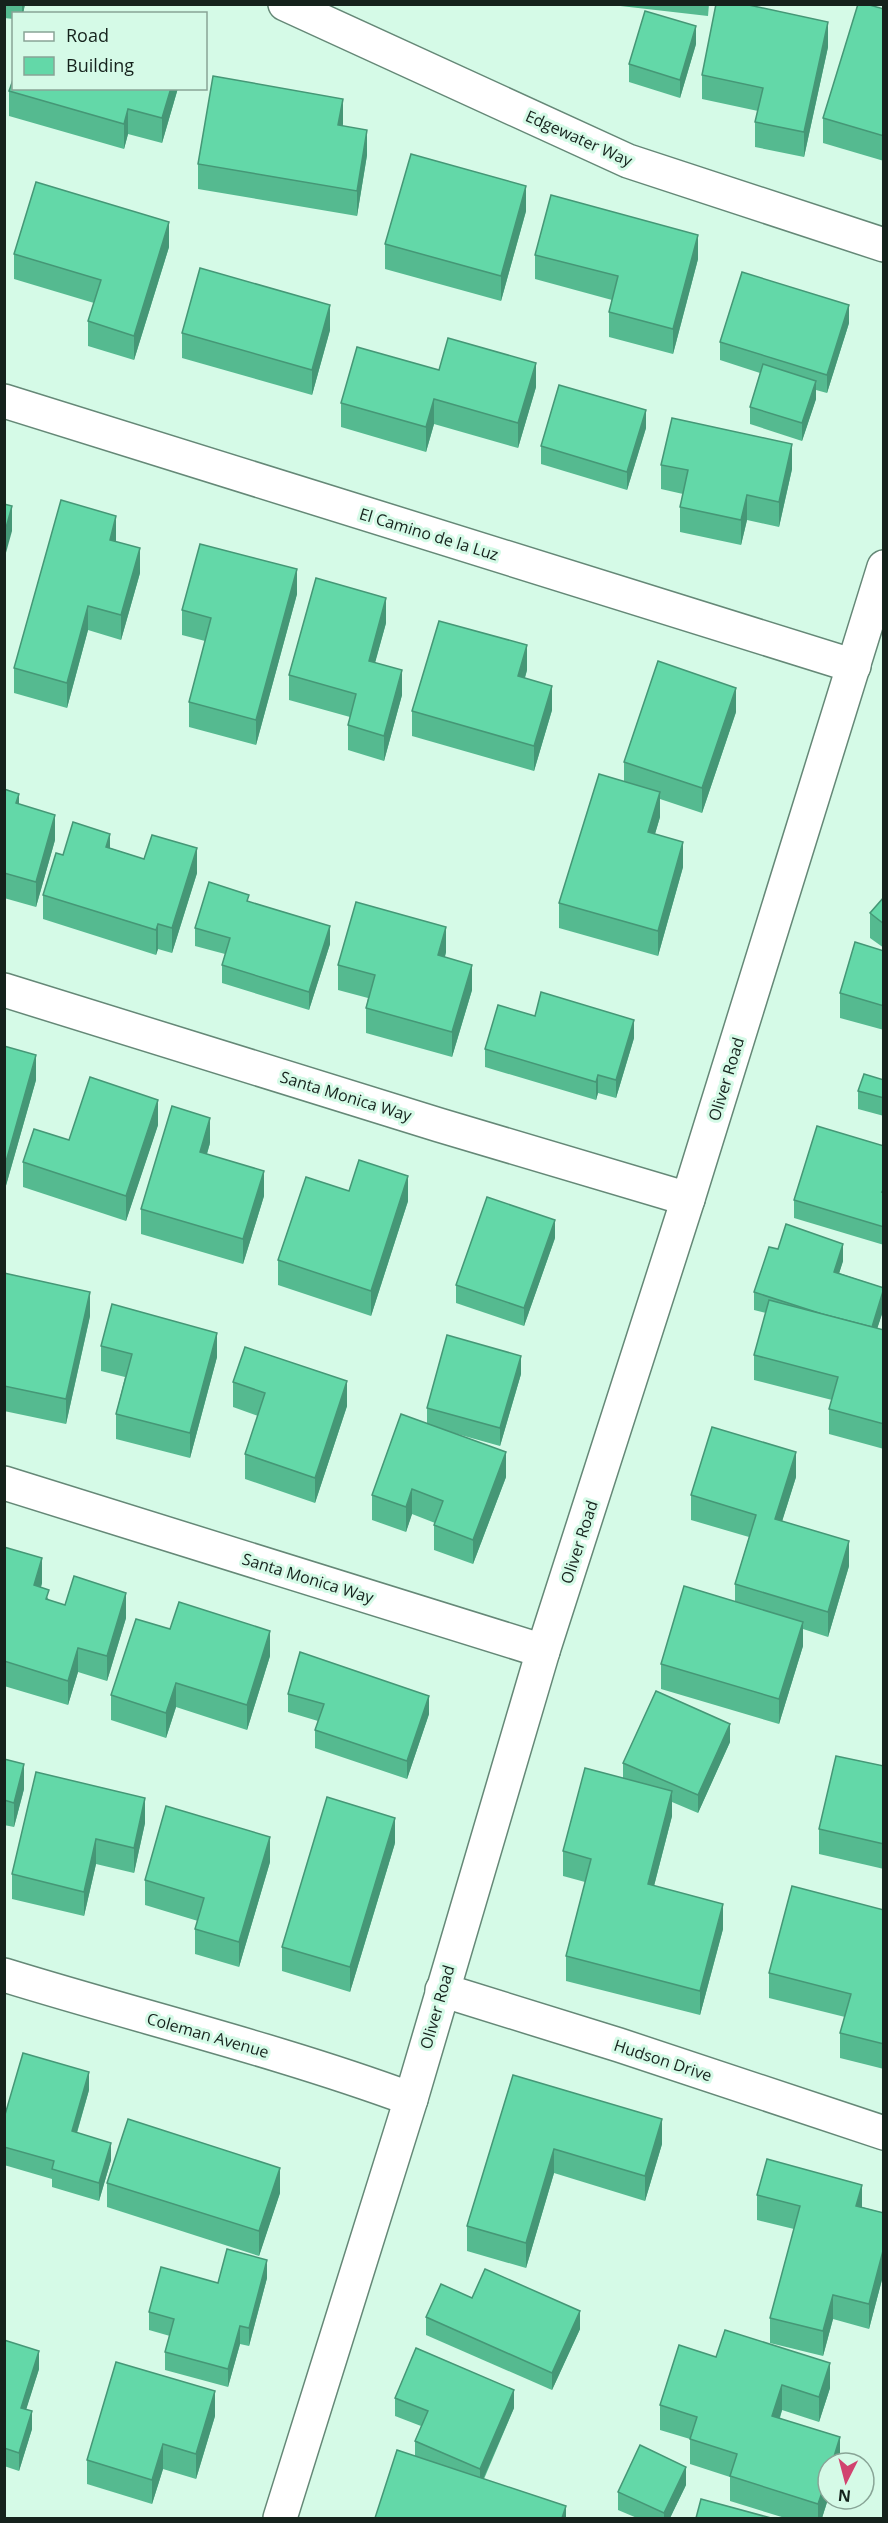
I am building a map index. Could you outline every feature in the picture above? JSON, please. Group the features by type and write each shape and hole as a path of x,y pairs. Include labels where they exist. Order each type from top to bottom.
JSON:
{"street":[{"name":"Edgewater Way","path":"285,4 628,161 884,245"},
{"name":"El Camino de la Luz","path":"4,401 854,666"},
{"name":"Oliver Road","path":"280,2518 411,2099 543,1651 688,1199 884,567"},
{"name":"Santa Monica Way","path":"4,990 439,1125 688,1199"},
{"name":"Santa Monica Way","path":"4,1483 543,1651"},
{"name":"Coleman Avenue","path":"4,1975 110,2008 220,2037 362,2081 411,2099"},
{"name":"Hudson Drive","path":"442,1990 619,2045 884,2133"}],"building":[{"path":"716,4 744,4 828,22 804,132 755,122 763,88 702,75"},
{"path":"858,4 884,9 884,136 823,118"},
{"path":"645,11 696,26 680,80 629,64"},
{"path":"213,76 343,99 338,125 367,130 357,191 198,164"},
{"path":"12,83 12,90 170,90 162,118 128,109 124,124 9,91"},
{"path":"411,154 526,186 501,276 385,244"},
{"path":"36,182 169,222 134,336 88,321 101,280 14,254"},
{"path":"551,195 698,235 673,329 609,312 618,276 535,255"},
{"path":"200,268 330,305 312,370 182,333"},
{"path":"742,272 849,305 827,375 720,342"},
{"path":"448,338 536,363 518,423 434,399 426,427 341,403 357,347 439,370"},
{"path":"763,364 816,381 802,423 750,407"},
{"path":"559,385 646,410 627,472 541,446"},
{"path":"672,418 792,444 779,502 747,495 741,520 680,507 688,470 661,465"},
{"path":"61,500 116,516 110,540 140,548 121,615 88,606 67,683 14,668"},
{"path":"4,504 12,506 4,535"},
{"path":"200,544 297,569 256,720 189,702 211,618 182,610"},
{"path":"316,578 386,598 369,661 402,670 384,736 348,725 356,694 289,675"},
{"path":"439,621 527,645 518,676 552,686 534,746 412,711"},
{"path":"658,661 736,688 702,788 624,762"},
{"path":"599,774 660,792 648,832 683,842 658,931 559,903"},
{"path":"4,789 19,794 16,803 55,815 36,882 4,873"},
{"path":"73,822 110,834 106,847 144,859 152,835 197,848 172,928 158,924 156,930 43,895 56,853 63,855"},
{"path":"209,882 249,895 247,901 330,926 309,992 222,965 230,938 195,928"},
{"path":"884,897 884,924 870,913"},
{"path":"356,902 446,927 438,955 472,965 452,1032 366,1008 375,975 338,965"},
{"path":"855,942 884,951 884,1006 840,993"},
{"path":"541,992 634,1020 616,1080 598,1075 596,1082 485,1049 498,1005 535,1016"},
{"path":"4,1046 36,1055 5,1165 4,1164"},
{"path":"864,1074 884,1080 884,1098 858,1091"},
{"path":"90,1077 158,1100 126,1196 23,1162 34,1129 69,1140"},
{"path":"172,1106 210,1118 200,1152 264,1171 243,1239 141,1209"},
{"path":"817,1126 884,1146 884,1188 882,1192 884,1192 884,1227 794,1200"},
{"path":"359,1160 408,1176 371,1291 278,1260 306,1177 349,1191"},
{"path":"487,1197 555,1220 524,1308 456,1285"},
{"path":"786,1224 843,1244 834,1272 884,1288 872,1327 754,1292 769,1247 778,1249"},
{"path":"4,1273 90,1292 66,1399 4,1386"},
{"path":"769,1300 884,1330 884,1424 829,1409 838,1377 754,1355"},
{"path":"112,1304 217,1333 190,1433 116,1414 132,1354 101,1346"},
{"path":"447,1335 521,1356 500,1428 427,1408"},
{"path":"245,1347 347,1381 315,1478 245,1454 265,1393 233,1382"},
{"path":"401,1414 506,1452 473,1540 434,1525 443,1501 412,1489 406,1507 372,1495"},
{"path":"712,1427 796,1452 775,1519 849,1541 828,1612 735,1584 756,1515 691,1495"},
{"path":"4,1547 42,1558 34,1585 49,1590 46,1599 65,1605 74,1576 126,1593 107,1656 78,1648 68,1681 4,1661"},
{"path":"684,1586 803,1622 779,1699 661,1664"},
{"path":"179,1602 270,1631 247,1705 176,1683 166,1713 111,1695 136,1619 170,1629"},
{"path":"300,1652 429,1696 407,1761 315,1730 324,1704 288,1694"},
{"path":"656,1691 730,1724 698,1795 623,1763"},
{"path":"836,1756 884,1766 884,1844 819,1829"},
{"path":"4,1759 24,1764 14,1803 4,1800"},
{"path":"585,1768 672,1791 648,1884 723,1904 700,1991 566,1956 591,1859 563,1851"},
{"path":"36,1772 145,1798 134,1848 96,1839 84,1892 12,1874"},
{"path":"327,1797 395,1818 350,1967 282,1947"},
{"path":"166,1806 270,1837 239,1942 195,1929 204,1898 145,1880"},
{"path":"792,1886 884,1910 884,2044 840,2033 851,1994 769,1973"},
{"path":"23,2053 89,2072 72,2131 111,2143 99,2183 52,2169 54,2161 4,2147 4,2118"},
{"path":"513,2075 662,2119 645,2176 554,2149 526,2243 467,2226"},
{"path":"128,2119 280,2168 259,2231 107,2183"},
{"path":"767,2159 862,2185 856,2206 884,2213 884,2247 869,2304 833,2295 823,2331 770,2318 800,2206 757,2195"},
{"path":"227,2249 267,2260 249,2328 240,2326 228,2369 165,2352 174,2319 149,2312 161,2267 218,2283"},
{"path":"485,2269 580,2311 552,2373 426,2317 441,2284 472,2298"},
{"path":"725,2330 830,2363 819,2397 782,2385 772,2416 840,2437 836,2451 816,2451 816,2503 730,2476 737,2454 690,2439 697,2417 660,2405 679,2345 716,2357"},
{"path":"4,2340 39,2351 21,2408 32,2411 19,2453 4,2448"},
{"path":"416,2348 514,2390 480,2469 415,2441 428,2411 395,2398"},
{"path":"116,2362 215,2391 196,2454 163,2444 152,2480 87,2460"},
{"path":"640,2445 686,2467 664,2513 618,2492"},
{"path":"397,2450 566,2506 562,2518 375,2518"},
{"path":"701,2499 771,2518 696,2518"}]}
